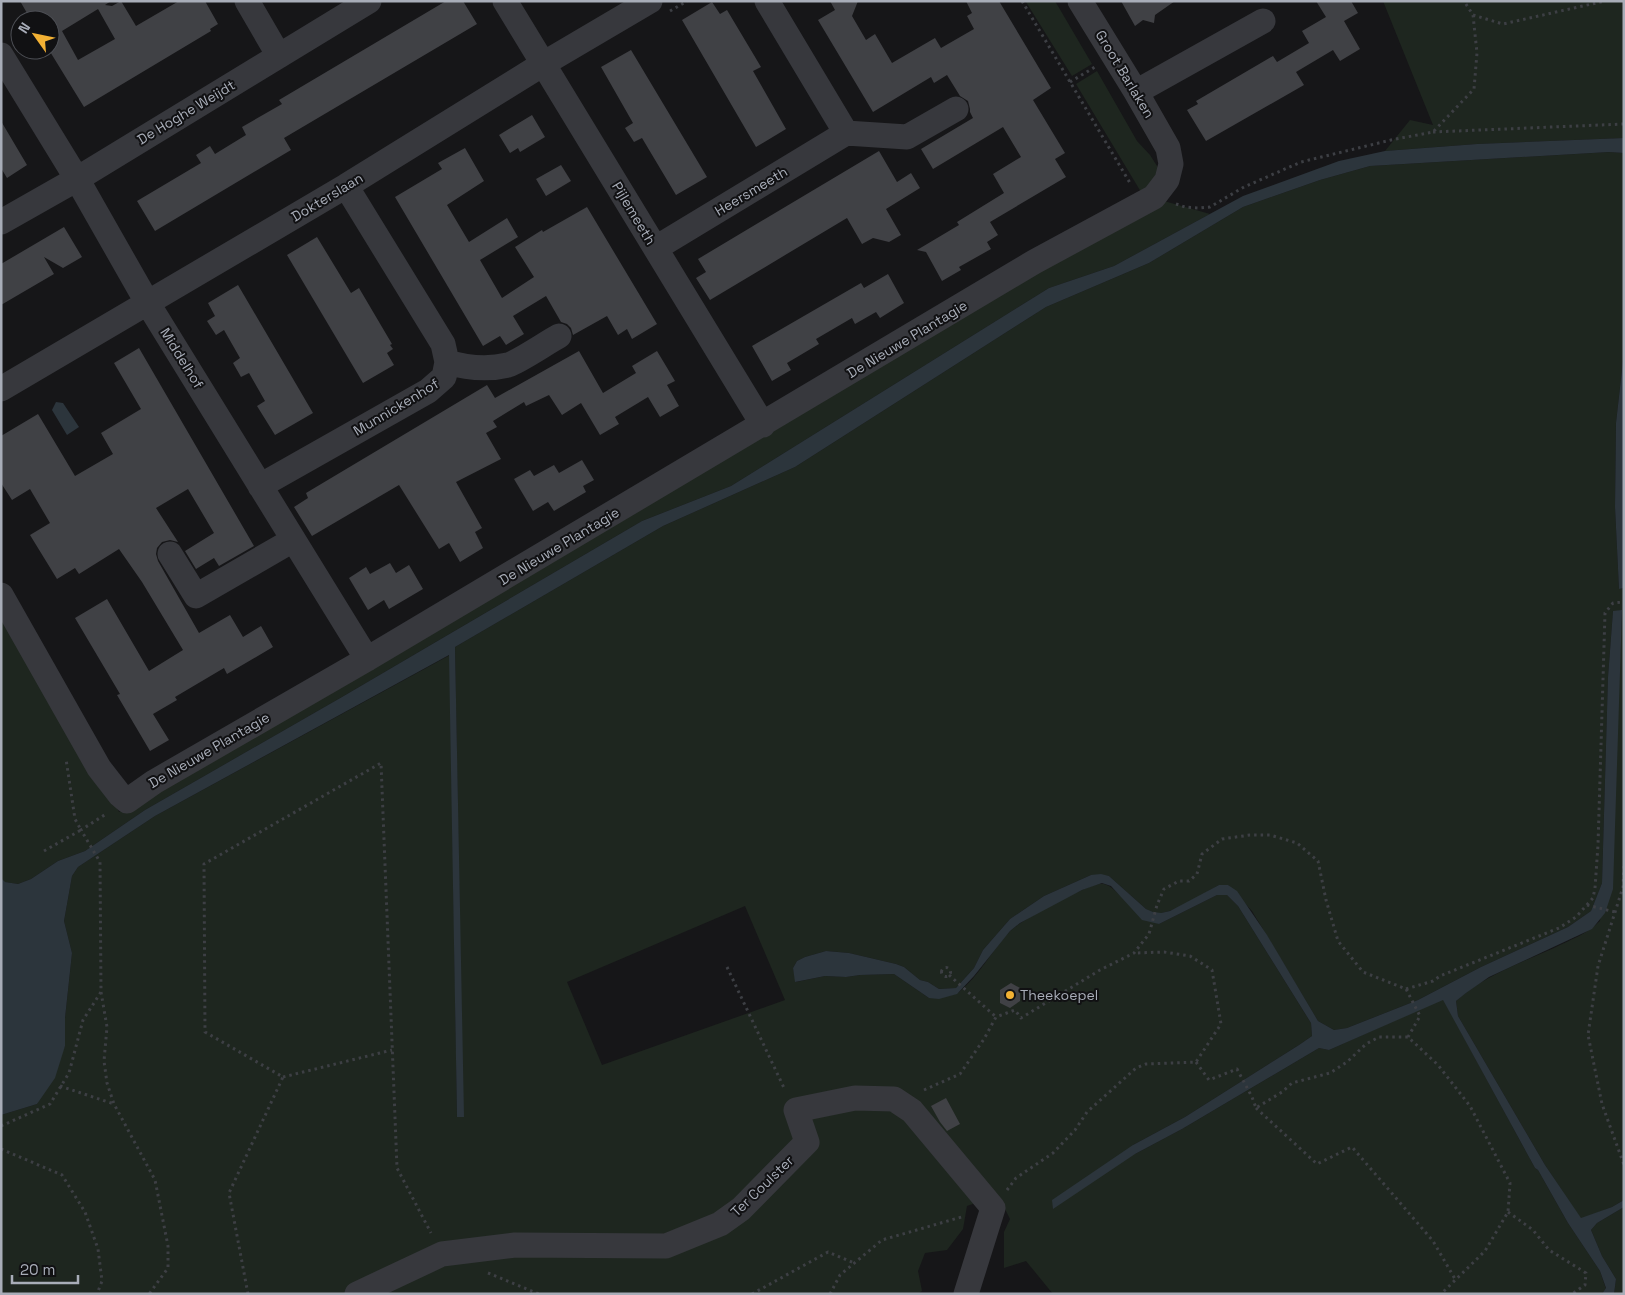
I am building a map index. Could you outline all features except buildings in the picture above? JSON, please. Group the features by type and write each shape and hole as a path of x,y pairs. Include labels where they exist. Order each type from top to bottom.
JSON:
{"street":[{"path":"247,1 279,56"},
{"name":"De Hoghe Weijdt","path":"1,222 76,179 369,1"},
{"name":"Pijlemeeth","path":"505,1 763,425"},
{"name":"Dokterslaan","path":"1,389 346,186 543,64 650,1"},
{"path":"767,1 846,133 907,137 956,109"},
{"name":"Groot Barlaken","path":"1080,1 1168,148"},
{"path":"1136,92 1263,21"},
{"name":"Middelhof","path":"1,55 147,302 367,659"},
{"name":"Heersmeeth","path":"656,248 846,133"},
{"name":"De Nieuwe Plantagie","path":"127,801 154,782 367,659 763,425 1034,262 1149,200 1167,180 1171,164 1168,148"},
{"name":"Munnickenhof","path":"260,486 428,391 444,378 447,362 443,344 346,186"},
{"path":"447,362 466,367 488,368 510,364 558,336"},
{"path":"170,554 196,596 294,540"},
{"path":"1,595 98,768 127,801"},
{"path":"796,1110 855,1098 894,1099 912,1111 993,1208 966,1294"},
{"name":"Ter Coulster","path":"357,1294 442,1254 515,1245 666,1246 697,1234 720,1224 741,1209 807,1142 796,1110"}],"path":[{"path":"1022,1 1149,200 1184,207 1210,207 1244,187 1301,162 1391,140 1433,132 1624,124"},
{"path":"1433,132 1474,89 1477,53 1473,15 1464,1"},
{"path":"1473,15 1502,24 1605,1"},
{"path":"1406,989 1433,980 1559,928 1576,918 1589,906 1593,898 1598,845 1606,613 1613,603 1624,602"},
{"path":"65,752 75,819 100,862 101,992 107,1027 104,1061 107,1083 114,1104 155,1180 168,1246 168,1268 149,1294"},
{"path":"392,1050 284,1077 205,1032 204,864 381,763 397,1168 442,1254"},
{"path":"44,851 127,801"},
{"path":"1134,953 1149,934 1164,888 1179,881 1189,881 1197,874 1202,854 1222,839 1238,836 1270,835 1297,844 1318,861 1326,900 1338,941 1363,972 1406,989 1420,1016 1408,1038"},
{"path":"1624,866 1623,887 1598,966 1588,1035 1602,1104 1624,1165"},
{"path":"1589,906 1615,912"},
{"path":"894,1099 933,1087 960,1074 984,1039 996,1017 1015,1010 1021,1018 1100,970 1134,953 1164,952 1190,956 1212,970 1221,1024 1196,1062"},
{"path":"727,967 787,1096 796,1110"},
{"path":"949,975 996,1017"},
{"path":"1,1126 50,1104 69,1073 83,1020 101,992"},
{"path":"1256,1108 1282,1092 1292,1083 1330,1073 1347,1062 1366,1044 1379,1037 1408,1038 1438,1065 1470,1106 1510,1183 1508,1212 1485,1251 1440,1294"},
{"path":"1196,1062 1209,1080 1237,1070 1256,1108 1317,1164 1352,1147 1433,1241 1455,1279"},
{"path":"830,1294 840,1275 882,1240 993,1208 1016,1178 1053,1153 1075,1130 1087,1112 1136,1068 1146,1064 1196,1062"},
{"path":"248,1294 230,1193 284,1077"},
{"path":"60,1086 114,1104"},
{"path":"1,1149 62,1175 84,1212 98,1249 102,1281 97,1294"},
{"path":"1508,1212 1533,1230 1549,1250 1586,1273 1586,1284 1572,1294"},
{"path":"752,1294 828,1252 854,1263"}],"shaded area":[{"path":"1055,1 1092,64 1072,76 1026,2"},
{"path":"1383,1 1624,1 1624,138 1477,144 1385,151 1410,120 1433,125"},
{"path":"1097,71 1137,141 1150,155 1164,177 1141,192 1076,84"},
{"path":"1624,138 1624,153 1609,152 1370,166 1320,180 1243,207 1149,263 1046,307 795,467 663,526 455,647 464,1117 457,1117 449,655 155,816 78,867 72,876 64,921 72,953 65,1018 65,1046 55,1078 37,1104 1,1115 1,878 5,882 18,884 31,879 58,861 85,851 145,810 642,521 731,486 1049,288 1114,266 1243,196 1339,161 1385,151 1477,144"},
{"path":"1609,152 1624,153 1624,352 1616,423 1615,507 1619,589 1624,588 1624,1200 1612,1207 1581,1219 1545,1165 1458,1016 1456,1001 1490,977 1590,930 1600,921 1619,679 1622,611 1613,611 1608,677 1602,883 1591,911 1568,927 1481,967 1418,1000 1347,1028 1334,1030 1318,1021 1252,911 1228,885 1219,885 1174,909 1157,913 1146,909 1109,876 1091,875 1044,896 1010,919 983,950 974,968 956,988 939,989 928,982 920,980 904,967 849,953 826,951 797,961 793,968 796,982 825,976 846,977 894,974 929,998 949,996 956,994 966,985 1016,926 1072,894 1097,884 1104,884 1112,888 1159,924 1217,895 1227,895 1238,906 1311,1023 1312,1036 1185,1117 1133,1145 1135,1154 1182,1129 1319,1048 1329,1050 1443,999 1535,1168 1600,1271 1606,1289 1602,1294 1053,1294 1026,1261 1004,1268 1004,1232 1010,1219 998,1195 967,1206 963,1229 947,1250 925,1253 918,1271 922,1291 918,1294 1,1294 1,1115 37,1104 65,1046 65,1018 72,953 64,921 72,876 78,867 155,816 450,655 457,1117 463,1117 455,647 663,526 795,467 1046,307 1149,263 1243,207 1320,180 1370,166","holes":["745,906 785,1000 602,1065 567,982"]},
{"path":"1157,199 1210,214 1114,266 1049,288 731,486 642,521 145,810 85,851 58,861 31,879 18,884 4,882 1,878 1,610 104,783 119,812 241,742"},
{"path":"1624,352 1624,588 1619,589 1615,507 1616,423"},
{"path":"56,402 63,403 79,427 67,435 52,410"},
{"path":"1622,610 1613,889 1605,913 1592,929 1489,977 1456,1001 1458,1016 1545,1165 1581,1218 1612,1207 1624,1200 1624,1207 1597,1223 1591,1230 1602,1256 1616,1279 1614,1294 1602,1294 1606,1288 1600,1271 1535,1168 1443,1000 1329,1050 1319,1048 1182,1129 1135,1154 1053,1209 1052,1200 1133,1145 1185,1117 1312,1036 1311,1023 1238,906 1227,895 1217,895 1159,924 1142,920 1111,886 1102,883 1082,890 1020,923 1010,931 957,994 939,999 929,998 894,974 846,977 825,976 795,982 793,968 797,961 826,951 849,953 896,964 904,967 920,980 928,982 939,989 956,988 974,968 983,950 1010,919 1044,896 1091,875 1101,874 1109,876 1146,909 1161,913 1170,911 1219,885 1228,885 1237,891 1267,935 1318,1021 1334,1030 1347,1028 1418,1000 1481,967 1568,927 1591,911 1602,883 1608,677 1613,611"},
{"path":"1624,1207 1624,1294 1614,1294 1616,1279 1602,1256 1591,1230 1597,1223"}],"place":[{"name":"Theekoepel","path":"1010,995"}]}
